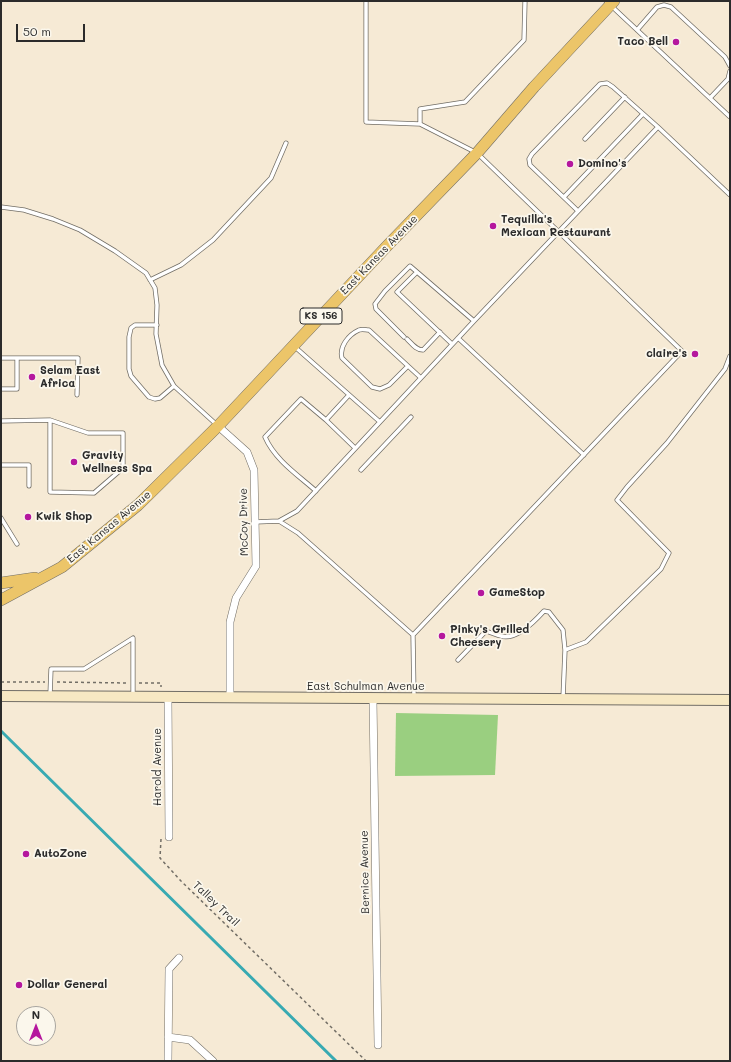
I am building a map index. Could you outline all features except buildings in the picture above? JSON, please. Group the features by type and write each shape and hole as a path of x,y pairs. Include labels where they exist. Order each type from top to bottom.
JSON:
{"main road":[{"name":"East Kansas Avenue","path":"1,600 62,567 138,505 218,426 477,153 610,2"},
{"path":"1,583 42,578"}],"street":[{"name":"McCoy Drive","path":"218,426 247,452 254,470 256,566 236,598 230,622 230,698"},
{"name":"East Schulman Avenue","path":"1,696 730,700"},
{"name":"Harold Avenue","path":"168,696 169,837"},
{"name":"Bernice Avenue","path":"373,699 378,1045"},
{"path":"168,1061 169,969 179,958"},
{"path":"168,1037 190,1040 212,1061"}],"lane":[{"path":"366,1 366,122 420,124 477,153 682,351 413,635 414,699"},
{"path":"420,124 420,109 465,102 524,40 525,1"},
{"path":"610,2 637,30 730,117"},
{"path":"637,30 657,7 664,5 671,7 725,57 730,66"},
{"path":"710,98 728,79 730,70"},
{"path":"578,211 530,165 529,159 532,154 600,84 607,84 625,97 730,195"},
{"path":"585,139 625,97"},
{"path":"564,197 643,114"},
{"path":"255,522 279,521 297,511 452,344 658,127"},
{"path":"150,280 180,265 213,240 271,178 286,143"},
{"path":"1,207 24,210 53,219 80,230 115,251 146,273 155,288 157,305 156,334 162,365 174,386 218,426"},
{"path":"440,332 423,350 419,350 376,309 375,304 385,291 410,266 474,321"},
{"path":"417,272 397,292 452,344"},
{"path":"157,325 134,325 131,328 129,337 129,369 132,376 149,397 155,399 160,398 174,386"},
{"path":"408,366 389,385 380,388 372,387 342,358 340,353 341,347 352,335 360,330 369,330 408,366 421,378"},
{"path":"458,338 584,454"},
{"path":"294,345 380,422"},
{"path":"565,650 586,642 661,569 669,553 617,500 667,443 725,369 730,356"},
{"path":"1,358 78,358 77,395"},
{"path":"1,389 17,389 17,358"},
{"path":"326,420 349,395"},
{"path":"316,491 282,461 269,446 265,437 301,399 326,420 355,448"},
{"path":"362,470 411,417"},
{"path":"1,421 50,420 88,433 123,433 123,468 94,493 50,492 50,420"},
{"path":"1,465 29,465 28,486"},
{"path":"1,518 17,544"},
{"path":"279,521 298,533 413,635"},
{"path":"458,660 486,631 502,637 509,636 522,631 544,611 548,612 563,630 565,650 563,700"},
{"path":"50,696 51,669 84,669 133,638 133,696"}],"path":[{"path":"1,682 41,682"},
{"path":"62,682 119,683"},
{"name":"Talley Trail","path":"161,835 160,858 181,881 366,1061"}],"green space":[{"path":"396,713 498,715 495,775 395,776"}],"waterway":[{"path":"1,731 336,1061"}],"place":[{"name":"Taco Bell","path":"676,42"},
{"name":"Domino's","path":"570,164"},
{"name":"Tequilla's Mexican Restaurant","path":"493,226"},
{"name":"claire's","path":"695,354"},
{"name":"Selam East Africa","path":"32,377"},
{"name":"Gravity Wellness Spa","path":"74,462"},
{"name":"Kwik Shop","path":"28,517"},
{"name":"GameStop","path":"481,593"},
{"name":"Pinky's Grilled Cheesery","path":"442,636"},
{"name":"AutoZone","path":"26,854"},
{"name":"Dollar General","path":"19,985"}]}
